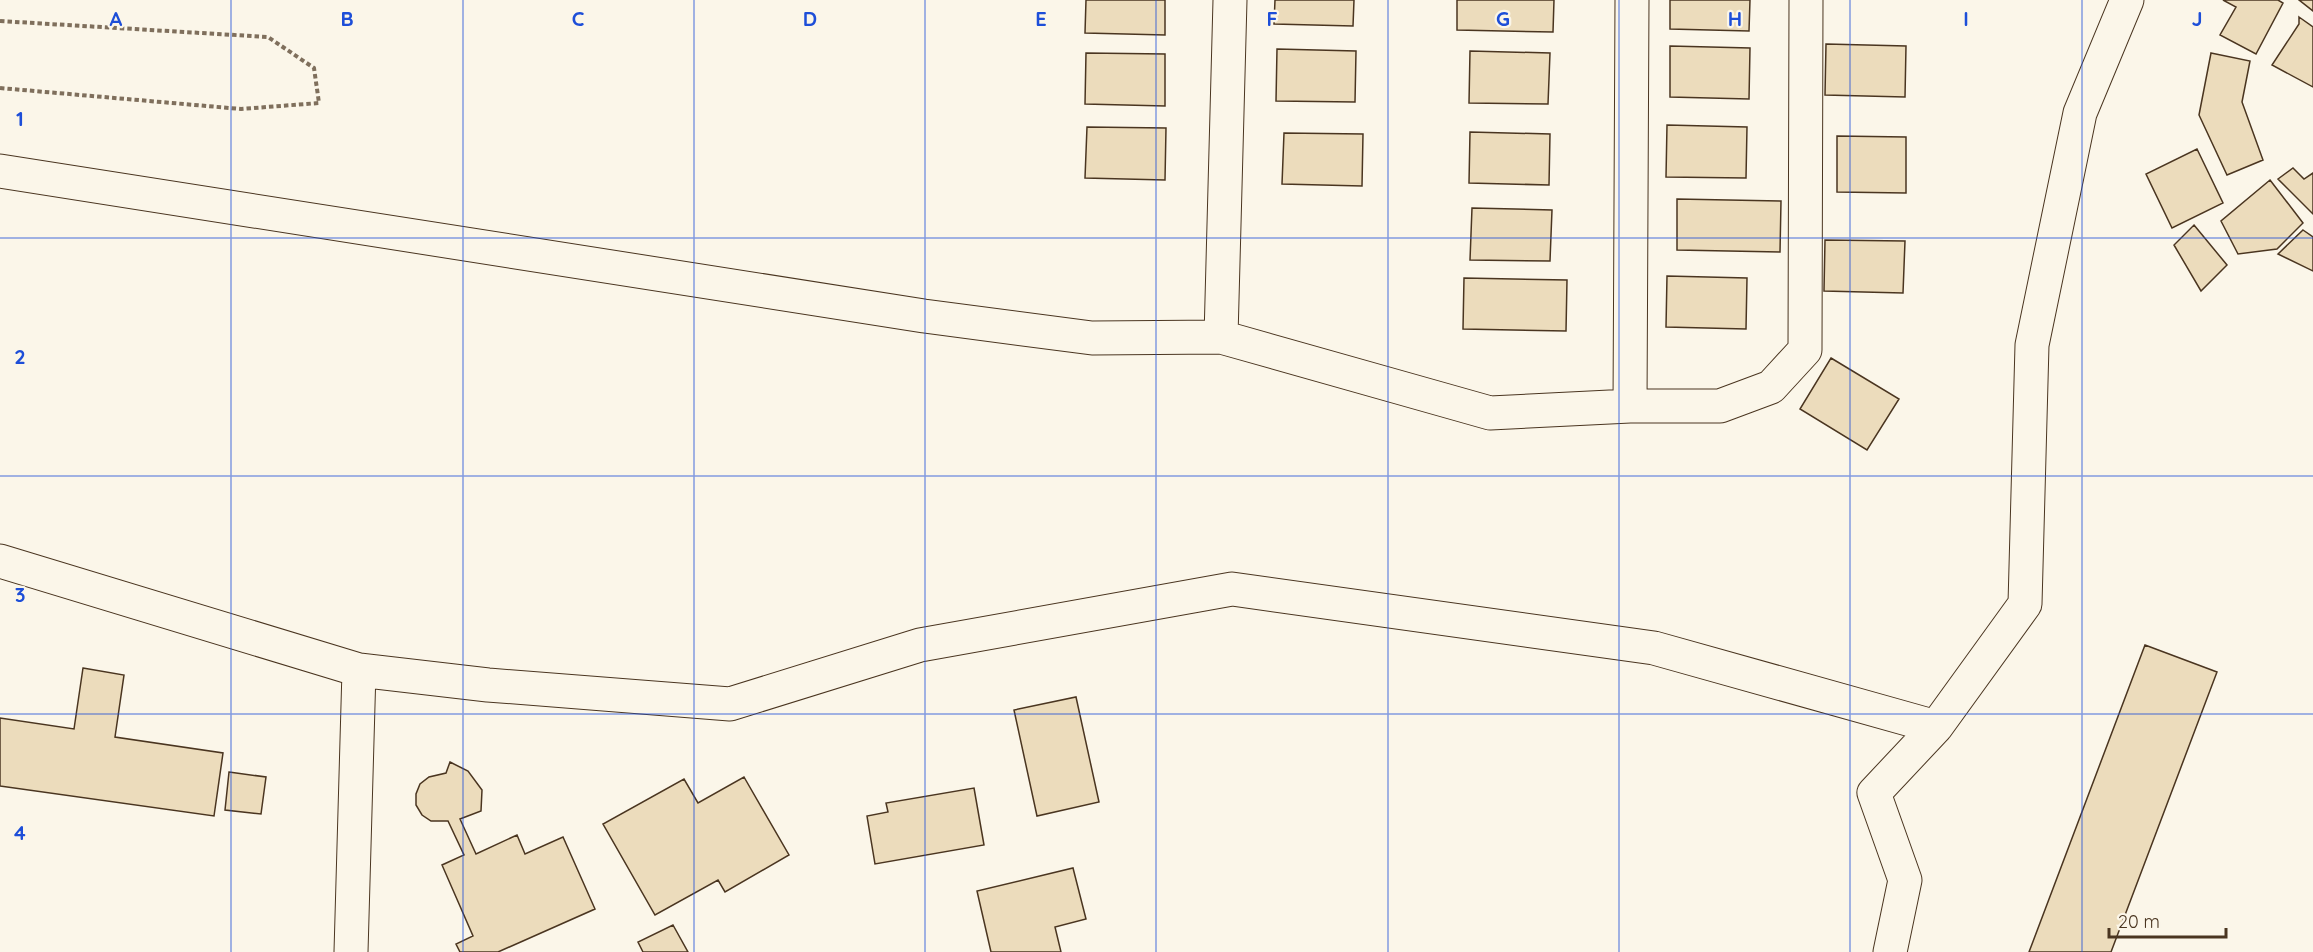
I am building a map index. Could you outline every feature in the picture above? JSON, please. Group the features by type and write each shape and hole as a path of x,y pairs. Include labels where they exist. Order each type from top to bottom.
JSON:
{"street":[{"path":"1221,337 1230,0"},
{"path":"1630,406 1632,0"},
{"path":"0,171 924,316 1092,338 1221,337 1490,413 1630,406 1720,406 1772,387 1805,350 1806,0"},
{"path":"1890,952 1905,880 1874,794 1936,727 2025,604 2032,345 2080,113 2127,0"},
{"path":"0,561 359,670 488,686 730,704 920,645 1232,589 1654,648 1936,727"},
{"path":"351,952 359,670"}],"path":[{"path":"0,21 268,37 314,68 319,103 241,109 0,88"}],"building":[{"path":"1086,0 1165,0 1165,35 1085,33"},
{"path":"1275,0 1354,0 1353,26 1274,24"},
{"path":"1457,0 1554,0 1553,32 1457,30"},
{"path":"1670,0 1750,0 1749,31 1670,29"},
{"path":"2223,0 2278,0 2283,3 2256,54 2220,35 2236,7"},
{"path":"2299,0 2313,0 2313,11"},
{"path":"2299,17 2313,27 2313,87 2272,65 2299,24"},
{"path":"1826,44 1906,46 1905,97 1825,95"},
{"path":"1670,46 1750,48 1749,99 1670,97"},
{"path":"1277,49 1356,51 1355,102 1276,101"},
{"path":"1470,51 1550,53 1548,104 1469,103"},
{"path":"1086,53 1165,54 1165,106 1085,104"},
{"path":"2211,53 2250,61 2242,102 2263,160 2227,175 2199,115"},
{"path":"1667,125 1747,127 1746,178 1666,177"},
{"path":"1087,127 1166,128 1165,180 1085,178"},
{"path":"1470,132 1550,134 1549,185 1469,183"},
{"path":"1284,133 1363,134 1362,186 1282,184"},
{"path":"1837,136 1906,137 1906,193 1837,192"},
{"path":"2197,149 2223,203 2172,228 2146,174"},
{"path":"2293,168 2304,179 2313,173 2313,214 2278,179"},
{"path":"2270,180 2303,223 2277,249 2238,254 2221,221"},
{"path":"1677,199 1781,201 1780,252 1677,250"},
{"path":"1472,208 1552,210 1550,261 1470,260"},
{"path":"2194,225 2227,265 2201,291 2174,245"},
{"path":"2303,230 2313,237 2313,271 2278,254"},
{"path":"1825,240 1905,241 1903,293 1824,291"},
{"path":"1667,276 1747,278 1746,329 1666,327"},
{"path":"1464,278 1567,280 1566,331 1463,329"},
{"path":"1831,358 1899,399 1867,450 1800,409"},
{"path":"2145,645 2217,672 2111,952 2029,952"},
{"path":"83,668 124,675 115,737 223,753 214,816 0,786 0,718 74,729"},
{"path":"1076,697 1099,802 1037,816 1014,710"},
{"path":"450,762 468,771 482,790 481,811 460,819 476,854 517,835 525,854 563,837 595,909 498,952 460,952 456,944 473,936 442,865 464,855 448,821 431,821 422,815 416,805 416,794 420,784 429,777 446,773"},
{"path":"229,772 266,777 261,814 225,810"},
{"path":"744,777 789,855 725,892 718,880 655,915 603,824 684,779 698,803"},
{"path":"974,788 984,845 875,864 867,816 888,812 886,803"},
{"path":"1073,868 1086,919 1055,927 1061,952 991,952 977,891"},
{"path":"673,925 688,952 643,952 638,942"}]}
